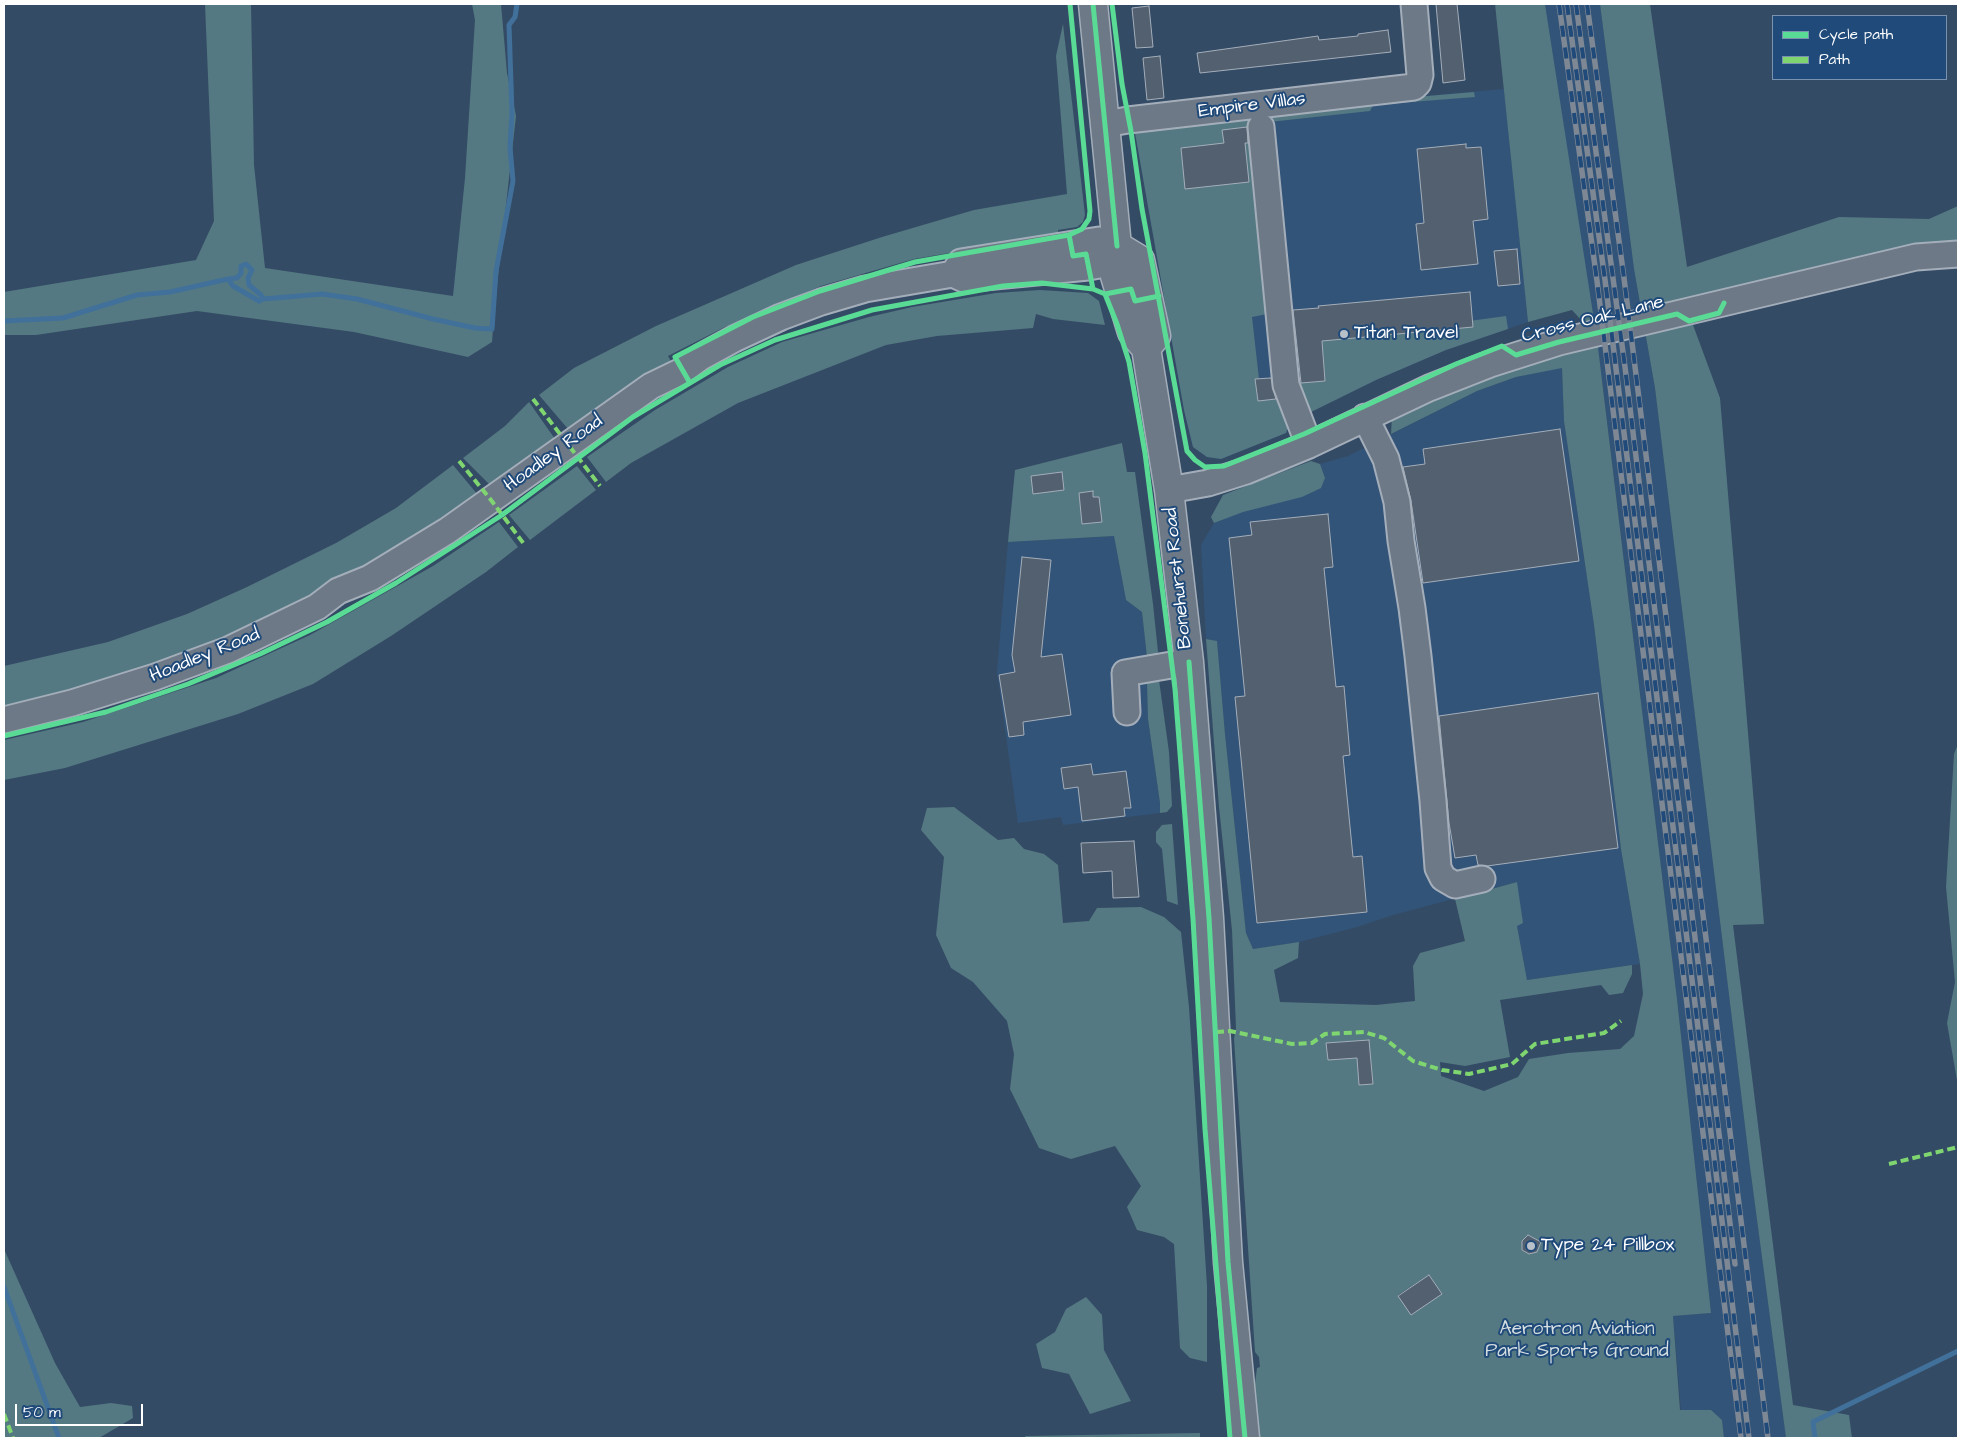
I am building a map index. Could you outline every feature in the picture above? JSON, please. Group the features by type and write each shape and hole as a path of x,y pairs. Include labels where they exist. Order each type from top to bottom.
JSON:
{"main road":[{"name":"Bonehurst Road","path":"1093,4 1117,246 1115,276 1132,332 1146,348 1169,490 1189,662 1209,918 1228,1262 1245,1438"}],"street":[{"name":"Empire Villas","path":"1105,124 1414,87 1420,75 1414,4"},
{"path":"1260,127 1286,385 1309,445"},
{"name":"Hoadley Road","path":"4,720 72,703 155,677 228,650 317,607 338,591 370,578 447,531 651,386 682,371 701,357 734,339 781,317 821,302 865,290 953,274 961,262 1099,240 1117,246"},
{"name":"Cross Oak Lane","path":"1169,490 1208,483 1246,471 1309,445 1429,388 1490,364 1559,342 1908,259 1958,254"},
{"path":"1366,417 1386,459 1397,502 1418,656 1438,868 1443,878 1455,885 1482,879"},
{"path":"1127,712 1125,673 1189,662"}],"shaded area":[{"path":"1545,4 1600,4 1634,269 1655,388 1750,1167 1786,1438 1724,1438 1722,1420 1681,1411 1673,1316 1711,1313 1677,999 1603,387"},
{"path":"1504,89 1528,322 1446,350 1376,380 1290,422 1286,433 1221,459 1207,457 1193,447 1184,410 1134,127 1346,103"},
{"path":"1562,367 1564,421 1594,625 1621,849 1640,964 1527,980 1517,926 1517,882 1299,942 1253,949 1246,933 1217,641 1206,639 1201,545 1214,523 1325,478 1320,464 1348,456 1477,391 1516,377"},
{"path":"1114,536 1126,600 1142,612 1147,657 1148,719 1160,813 1063,825 1061,817 1018,823 997,671 1008,542"}],"green space":[{"path":"205,4 251,4 254,165 265,268 453,296 465,178 475,20 472,4 501,4 507,73 516,116 492,342 468,357 354,332 197,311 36,335 4,335 4,292 196,260 214,221"},
{"path":"1495,4 1545,4 1594,320 1582,321 1572,310 1528,322"},
{"path":"1600,4 1650,4 1687,267 1839,217 1929,219 1958,206 1958,241 1905,246 1813,267 1690,302 1693,325 1720,398 1764,924 1733,925 1793,1405 1849,1415 1852,1438 1786,1438 1750,1167 1655,388 1634,269"},
{"path":"1063,24 1085,215 1083,222 1077,227 1058,230 1058,234 1049,236 914,259 821,286 723,328 668,356 675,368 653,371 568,429 539,395 574,368 656,326 796,265 974,210 1067,194 1056,56"},
{"path":"1474,92 1475,97 1373,105 1370,111 1251,124 1267,314 1252,317 1259,379 1255,380 1258,400 1279,399 1290,422 1286,433 1221,459 1207,457 1193,447 1184,410 1134,127 1346,103"},
{"path":"1040,290 1088,293 1099,301 1105,325 1053,319 1036,314 1033,328 937,336 886,345 738,403 631,463 606,482 587,457 655,410 728,367 782,342 869,317 912,307 996,293"},
{"path":"1506,316 1508,329 1446,350 1376,380 1305,415 1295,383 1325,380 1322,341"},
{"name":"Aerotron Aviation Park Sports Ground","path":"1597,339 1677,999 1711,1313 1673,1316 1680,1410 1711,1410 1722,1420 1724,1438 1258,1438 1254,1391 1257,1368 1260,1367 1259,1357 1255,1352 1234,1039 1236,1028 1232,930 1219,807 1206,639 1217,641 1246,933 1253,949 1299,942 1298,958 1274,970 1280,1002 1376,1005 1415,1001 1413,966 1420,953 1465,941 1455,899 1517,882 1523,923 1517,926 1527,980 1632,965 1632,974 1623,993 1609,995 1601,985 1500,1000 1510,1057 1465,1066 1440,1062 1441,1076 1484,1091 1518,1077 1529,1059 1568,1053 1620,1049 1634,1036 1643,994 1640,964 1621,849 1594,625 1564,421 1562,368 1516,377 1477,391 1391,434 1392,416 1417,401","holes":["1528,1235 1541,1242 1537,1252 1529,1254 1522,1250 1522,1241","1429,1275 1442,1294 1398,1296 1398,1295"]},
{"path":"529,402 555,439 492,487 463,458 505,426"},
{"path":"1122,443 1127,472 1135,472 1153,604 1158,652 1155,656 1147,657 1142,612 1126,600 1114,536 1008,542 1015,470"},
{"path":"1311,461 1320,464 1325,478 1321,488 1302,497 1243,512 1214,523 1211,517 1223,495"},
{"path":"453,465 478,495 393,552 325,592 236,633 151,666 59,695 4,707 4,666 108,642 187,614 336,543 396,508"},
{"path":"577,466 596,490 530,540 509,515"},
{"path":"499,522 518,547 486,572 391,636 313,684 238,714 65,768 4,780 4,740 83,722 216,678 310,635 433,566"},
{"path":"1159,680 1169,752 1172,806 1167,812 1160,813 1148,719 1147,683"},
{"path":"1958,744 1958,1086 1947,1023 1955,982 1946,887 1954,754"},
{"path":"954,807 998,840 1014,838 1024,849 1044,854 1058,865 1063,923 1089,921 1097,908 1141,907 1164,917 1181,932 1189,1007 1207,1286 1207,1362 1190,1358 1180,1348 1174,1244 1164,1237 1137,1230 1127,1207 1141,1186 1115,1146 1071,1159 1039,1148 1010,1089 1014,1054 1007,1021 973,982 951,968 936,935 944,857 921,830 927,808"},
{"path":"1172,824 1178,905 1167,901 1162,849 1156,842 1156,832 1162,825"},
{"path":"4,1249 55,1363 80,1407 111,1403 132,1406 133,1418 99,1438 4,1438"},
{"path":"1086,1297 1102,1315 1104,1350 1131,1401 1090,1414 1069,1374 1042,1368 1036,1344 1055,1332 1066,1309"},
{"path":"1200,1433 1200,1438 1026,1438 1025,1436"}],"building":[{"path":"1436,4 1457,4 1465,80 1443,83"},
{"path":"1149,6 1153,47 1136,48 1132,8"},
{"path":"1388,30 1391,52 1200,73 1197,53 1318,36 1319,40 1358,36 1358,34"},
{"path":"1160,56 1164,98 1147,100 1143,58"},
{"path":"1247,127 1248,143 1245,143 1249,182 1185,189 1181,148 1224,143 1222,130"},
{"path":"1466,144 1466,148 1481,147 1488,219 1473,221 1478,264 1421,270 1416,224 1424,223 1417,149"},
{"path":"1517,249 1520,284 1498,286 1494,251"},
{"name":"Titan Travel","path":"1470,292 1473,327 1322,341 1325,381 1301,383 1293,310"},
{"path":"1271,378 1276,399 1258,401 1255,379"},
{"path":"1560,429 1579,561 1423,583 1411,501 1403,467 1425,464 1423,449"},
{"path":"1062,472 1064,490 1033,494 1031,476"},
{"path":"1093,491 1093,497 1099,497 1102,522 1082,524 1079,493"},
{"path":"1328,514 1333,567 1324,568 1336,687 1344,686 1350,755 1343,756 1353,857 1362,856 1367,912 1257,923 1235,697 1245,696 1229,538 1252,535 1250,522"},
{"path":"1022,557 1051,560 1041,657 1062,654 1071,715 1023,722 1024,735 1009,737 999,675 1015,672 1012,655"},
{"path":"1598,693 1618,848 1487,866 1478,865 1476,855 1455,858 1449,823 1439,716"},
{"path":"1091,764 1093,775 1126,771 1131,808 1124,808 1125,816 1082,821 1078,787 1064,789 1061,768"},
{"path":"1134,841 1139,897 1113,898 1112,871 1083,873 1081,843"},
{"path":"1369,1040 1373,1084 1359,1085 1357,1058 1328,1060 1326,1043"},
{"name":"Type 24 Pillbox","path":"1528,1235 1541,1242 1537,1252 1529,1254 1522,1250 1522,1241"},
{"path":"1429,1275 1442,1294 1411,1315 1398,1296"}],"waterway":[{"path":"263,299 249,285 248,278 252,270 246,264 241,266 241,273 237,278 228,279 233,286 259,301 263,299 322,294 357,299 475,328 492,329 496,271 513,181 510,147 512,113 509,25 515,17 517,4"},
{"path":"4,321 63,318 137,295 170,292 228,279"},
{"path":"4,1287 59,1438"},
{"path":"1815,1438 1813,1422 1958,1351"}],"railway":[{"path":"1559,4 1597,281 1741,1438"},
{"path":"1567,4 1605,280 1749,1438"},
{"path":"1576,4 1625,367 1735,1264"},
{"path":"1587,4 1624,278 1768,1438"}],"marked path":[{"path":"533,399 600,486"},
{"path":"459,461 524,544"},
{"path":"1216,1032 1230,1031 1292,1044 1312,1043 1325,1034 1364,1032 1384,1038 1413,1061 1442,1070 1469,1074 1512,1064 1535,1044 1604,1033 1621,1021"},
{"path":"1889,1164 1958,1147"},
{"path":"4,1414 13,1438"}],"cycle path":[{"path":"690,383 675,357 753,317 820,291 915,262 1069,235 1082,229 1089,219 1090,211 1070,4"},
{"path":"1093,4 1117,246"},
{"path":"1112,4 1122,84 1142,209 1187,451 1205,467 1224,466 1304,434 1456,364 1502,346 1516,355 1559,342 1677,314 1689,321 1719,313 1724,303"},
{"path":"1069,235 1073,256 1086,254 1093,289"},
{"path":"4,736 106,712 188,684 260,654 327,622 396,583 502,515 633,417 720,365 775,340 872,310 1003,286 1042,283 1093,289 1105,294 1131,289 1135,301 1159,296"},
{"path":"1105,294 1129,362 1145,453 1175,689 1193,919 1205,1129 1230,1438"},
{"path":"1189,662 1209,918 1228,1262 1245,1438"}],"place":[{"name":"Titan Travel","path":"1344,334"},
{"name":"Type 24 Pillbox","path":"1531,1246"}]}
